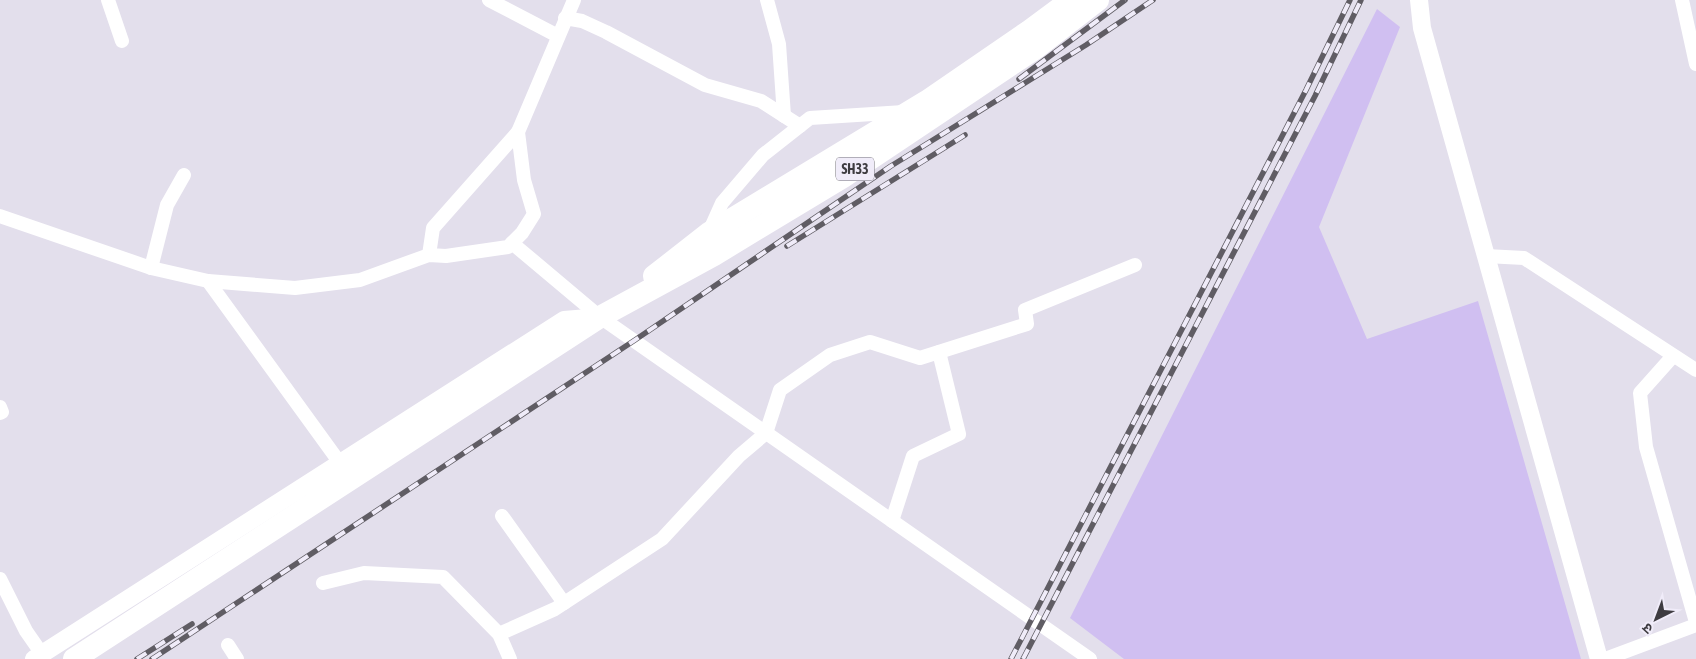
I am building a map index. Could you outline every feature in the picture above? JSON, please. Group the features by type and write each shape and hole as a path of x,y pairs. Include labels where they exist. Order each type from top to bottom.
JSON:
{"main road":[{"name":"SH33","path":"600,317 709,233 912,111 1030,31 1071,0"},
{"name":"SH33","path":"600,317 714,255 843,177 1036,48 1098,0"},
{"path":"74,659 600,317"}],"street":[{"path":"108,0 122,41"},
{"path":"489,0 558,36"},
{"path":"429,255 433,228 518,132 574,0"},
{"path":"767,0 779,44 784,116"},
{"path":"1419,0 1422,28 1599,659"},
{"path":"1682,0 1696,64"},
{"path":"565,18 582,21 606,32 705,86 761,101 800,126"},
{"path":"709,233 722,203 763,155 810,118 912,111"},
{"path":"0,216 151,268 208,281 295,288 360,280 429,255 446,256 508,247 512,244 522,233 534,214 524,180 518,132"},
{"path":"151,268 167,205 184,175"},
{"path":"512,244 600,317 1090,659"},
{"path":"1486,256 1524,258 1695,369"},
{"path":"499,634 564,603 662,539 739,456 766,433 780,390 830,355 870,342 920,358 1027,324 1025,310 1135,265"},
{"path":"208,281 340,463"},
{"path":"0,579 38,657 564,320 600,317"},
{"path":"892,521 913,456 959,434 938,352"},
{"path":"1605,659 1696,624 1646,447 1640,393 1673,356"},
{"path":"0,407 2,412 0,413"},
{"path":"502,516 564,603"},
{"path":"323,583 364,573 443,577 499,634 510,659"},
{"path":"228,645 237,659"}],"shaded area":[{"path":"1377,9 1400,27 1319,227 1367,339 1478,301 1581,659 1124,659 1070,618"}],"railway":[{"path":"1019,79 1125,0"},
{"path":"152,659 635,340 891,166 1086,45 1153,0"},
{"path":"1011,659 1306,90 1350,0"},
{"path":"1023,659 1315,96 1361,0"},
{"path":"787,246 965,135"},
{"path":"137,659 192,624"}]}
